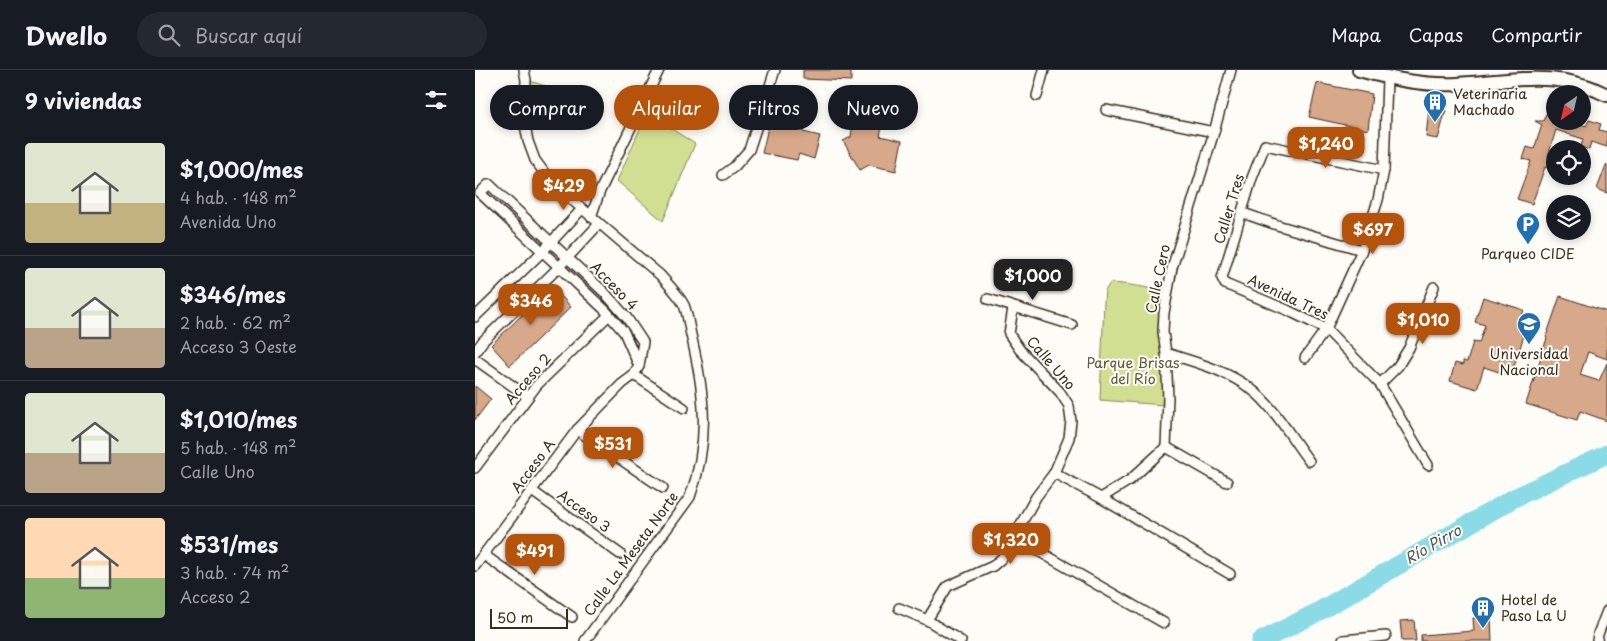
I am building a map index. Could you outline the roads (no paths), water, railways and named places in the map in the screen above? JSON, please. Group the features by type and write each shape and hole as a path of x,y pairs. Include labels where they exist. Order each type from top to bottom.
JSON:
{"main road":[{"path":"1359,70 1387,78 1422,83 1455,84 1499,75 1520,75 1585,86 1607,95"}],"street":[{"name":"Calle La Meseta Norte","path":"524,70 526,80 524,119 528,141 535,160 551,182 660,275 684,306 694,349 704,408 704,432 699,471 690,497 585,641"},
{"path":"591,217 601,191 659,70"},
{"path":"723,175 734,167 749,150 775,70"},
{"path":"1037,96 1044,70"},
{"name":"Calle Cero","path":"1166,447 1168,398 1163,332 1171,268 1214,132 1231,70"},
{"path":"1305,358 1326,329 1363,250 1378,200 1384,170 1387,78"},
{"path":"1106,110 1214,132"},
{"name":"Caller Tres","path":"1222,278 1262,148 1267,145 1384,170"},
{"name":"Acceso 4","path":"489,184 605,293 627,318 643,342 639,366 624,332 609,315 480,193 489,184"},
{"path":"475,317 542,252 582,209"},
{"path":"1243,213 1363,250"},
{"path":"475,352 479,340 558,268 599,224"},
{"name":"Avenida Tres","path":"1222,278 1225,284 1326,329 1381,384 1428,465"},
{"path":"1381,384 1398,366 1409,348 1434,287"},
{"path":"988,299 1072,325"},
{"name":"Calle Uno","path":"927,620 948,586 993,566 1002,558 1036,497 1054,473 1069,438 1071,421 1069,406 1060,392 1020,350 1009,334 1013,308"},
{"name":"Acceso 2","path":"475,468 537,385 609,315"},
{"path":"1166,354 1208,366 1227,374 1251,389 1265,402 1309,461"},
{"path":"475,358 528,397"},
{"name":"Acceso A","path":"475,566 577,430 622,384 634,375 639,366"},
{"path":"634,375 684,408"},
{"path":"577,430 663,488"},
{"path":"1101,498 1130,480 1166,447 1227,482"},
{"path":"1054,473 1101,498 1229,574"},
{"name":"Acceso 3","path":"532,491 620,554"},
{"path":"1014,537 1164,623"},
{"path":"484,555 572,617"},
{"path":"899,608 927,620 961,641"},
{"path":"1597,641 1607,611"},
{"path":"1343,640 1386,636"}],"waterway":[{"name":"Río Pirro","path":"1261,641 1316,613 1514,498 1607,454"}],"place":[{"name":"Veterinaria Machado","path":"1435,123"},
{"name":"Parqueo CIDE","path":"1528,245"},
{"name":"Universidad Nacional","path":"1529,345"},
{"name":"Hotel de Paso La U","path":"1483,629"}],"park label":[{"name":"Parque Brisas del Río","path":"1133,372"}]}
